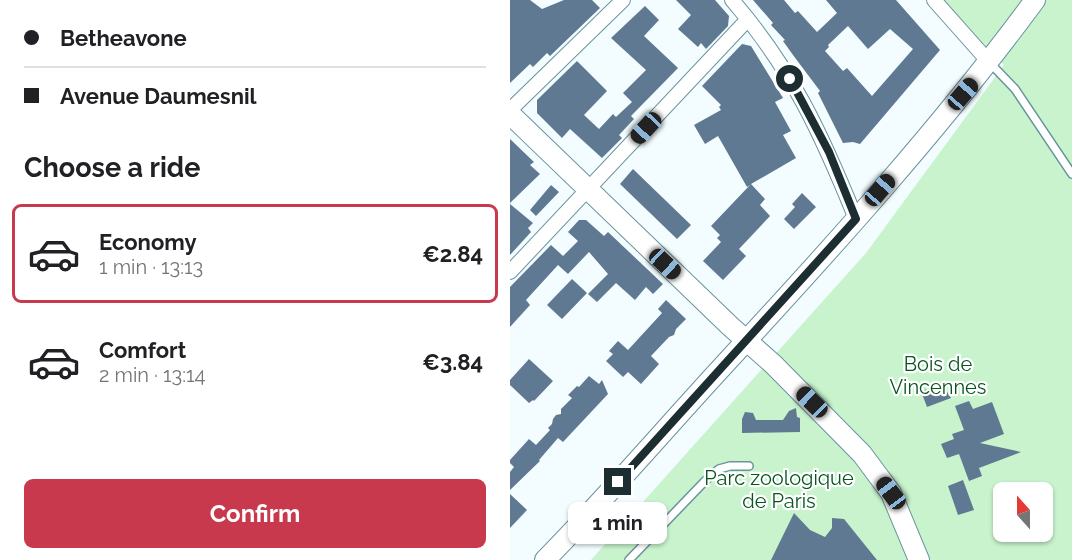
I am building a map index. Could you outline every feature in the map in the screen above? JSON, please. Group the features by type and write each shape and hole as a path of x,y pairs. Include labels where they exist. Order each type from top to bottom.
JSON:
{"main road":[{"path":"545,560 633,467 856,219 990,62 1035,0"},
{"path":"510,112 588,190 773,364 862,454 891,493 919,560"}],"street":[{"path":"510,112 623,0"},
{"path":"732,0 781,64 814,122 856,219"},
{"path":"934,0 990,62"},
{"path":"510,272 748,19"}],"lane":[{"path":"990,62 1015,89 1072,174"},
{"path":"630,560 719,469 730,466 749,466"}],"green space":[{"name":"Bois de Vincennes","path":"943,0 1072,0 1072,560 591,560 866,253 1004,65 976,38"}],"building":[{"path":"510,0 530,0 542,9 564,0 592,0 600,8 550,56 547,53 533,67 530,64 510,83"},
{"path":"676,0 715,0 729,16 728,26 706,49 701,43 698,47 678,29 691,15"},
{"path":"753,0 784,0 795,13 798,11 817,32 837,13 826,0 896,0 940,50 860,144 843,143 818,93 820,91 783,41 785,40 771,25 773,23","holes":["848,26 868,49 890,29 913,49 872,96 847,68 843,71 825,51 828,45"]},
{"path":"645,6 659,20 644,36 678,68 631,116 634,119 619,135 622,138 602,158 570,129 562,138 537,113 537,100 577,61 607,91 584,115 599,129 613,114 616,117 632,102 623,93 646,70 611,38"},
{"path":"742,44 751,46 783,98 775,102 791,131 783,135 796,158 751,184 765,199 760,205 770,216 739,249 746,256 723,280 703,261 721,242 717,238 720,235 711,226 750,185 747,187 718,136 705,144 694,125 721,110 719,107 721,105 702,86"},
{"path":"510,139 534,162 530,165 540,174 510,203"},
{"path":"633,169 691,225 677,239 620,184"},
{"path":"551,185 559,192 536,216 530,210"},
{"path":"802,193 816,207 794,229 784,219 795,207 792,204"},
{"path":"510,204 533,223 528,228 531,232 510,255"},
{"path":"579,220 586,220 604,236 608,232 663,284 653,294 646,287 635,300 616,283 597,302 588,294 608,274 589,252 568,274 558,265 526,300 530,305 510,327 510,287 551,245 563,256 578,241 568,232"},
{"path":"572,279 587,293 562,319 547,305"},
{"path":"666,300 686,319 676,329 674,335 669,337 651,356 659,364 641,384 628,372 623,377 606,361 613,354 609,351 618,341 628,350 662,313 658,309"},
{"path":"529,359 553,381 534,401 529,403 510,385 510,380"},
{"path":"589,376 599,384 602,380 608,394 563,442 558,438 540,461 510,490 510,472 514,467 510,460 529,439 536,445 550,430 548,428 556,415 561,414 561,409 572,398 568,395"},
{"path":"942,384 951,398 927,407 921,391"},
{"path":"969,401 973,409 992,402 1004,434 980,443 1021,452 979,468 982,476 969,481 959,454 947,458 941,444 954,439 952,434 964,430 955,406"},
{"path":"796,408 797,417 800,418 800,432 742,433 742,419 745,412 753,413 756,420 783,420 789,411"},
{"path":"963,480 974,510 958,515 948,486"},
{"path":"510,494 527,510 510,528"},
{"path":"794,513 810,530 825,537 832,528 832,518 844,519 877,560 771,560"}],"route":[{"path":"618,482 856,219 829,152 790,79"}],"park label":[{"name":"Parc zoologique de Paris","path":"779,490"}]}
